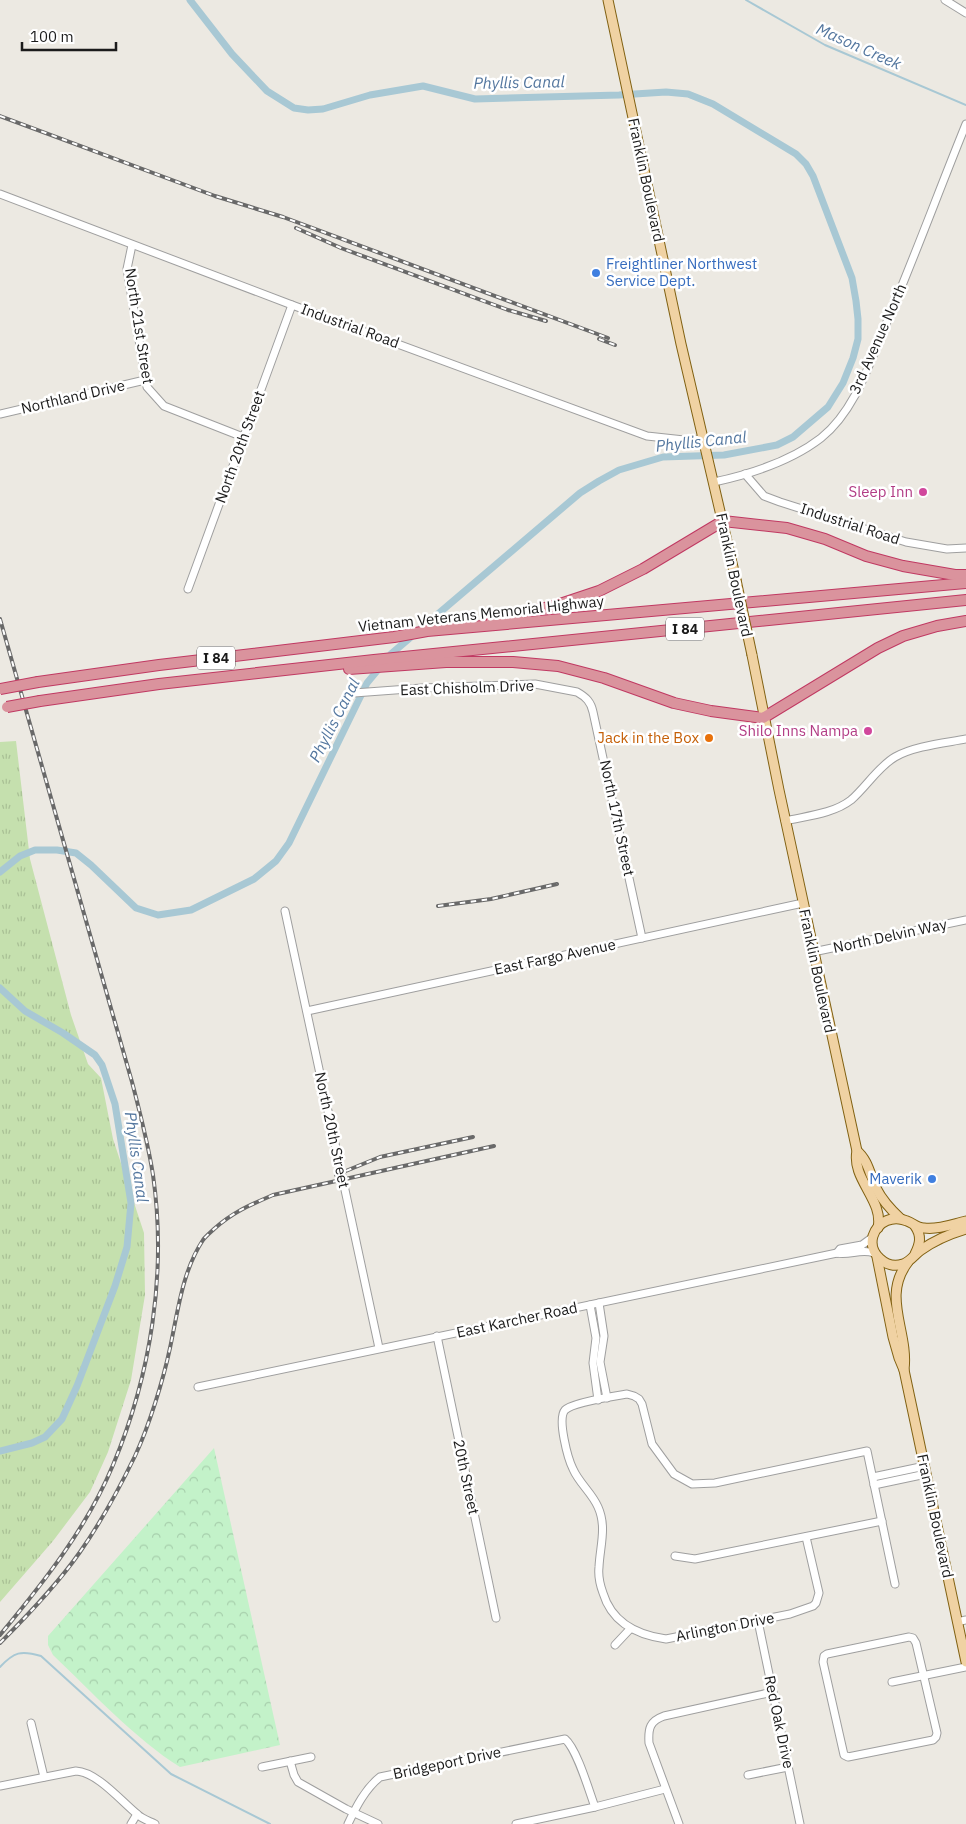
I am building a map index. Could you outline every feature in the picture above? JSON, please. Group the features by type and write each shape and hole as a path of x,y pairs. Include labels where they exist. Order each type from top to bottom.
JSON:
{"highway":[{"path":"427,632 504,618 557,605 599,591 643,569 723,521 787,528 825,539 866,556 903,566 955,575 966,575"},
{"name":"Vietnam Veterans Memorial Highway","path":"0,689 159,664 427,632 966,583"},
{"name":"I 84","path":"4,707 159,684 374,660 400,662 966,600"},
{"path":"268,672 364,668 400,662 513,662 558,666 604,678 674,703 711,711 763,718 878,648 903,636 937,626 966,621"}],"main road":[{"name":"Franklin Boulevard","path":"608,0 681,344 736,580 763,718 857,1151 855,1161 878,1214 878,1228"},
{"name":"Franklin Boulevard","path":"857,1151 864,1157 882,1199 901,1219"},
{"path":"966,1221 930,1228 915,1226 901,1219 885,1221 873,1237 872,1246 876,1255 893,1264 901,1265 943,1236 966,1229"},
{"path":"911,1258 920,1237 915,1226"},
{"name":"Franklin Boulevard","path":"876,1255 893,1337 898,1358 904,1370 925,1470 962,1621 966,1662"},
{"name":"Franklin Boulevard","path":"904,1370 906,1356 897,1312 896,1290 901,1271 911,1258"}],"street":[{"path":"945,0 966,13"},
{"name":"3rd Avenue North","path":"714,482 745,474 794,456 821,438 834,426 846,409 859,387 901,288 966,124"},
{"name":"Industrial Road","path":"0,194 292,305 646,436 668,439 704,439"},
{"name":"North 21st Street","path":"132,245 127,269 147,387 164,406 244,437"},
{"name":"North 20th Street","path":"188,589 292,305"},
{"name":"Northland Drive","path":"0,414 146,380"},
{"name":"Industrial Road","path":"745,474 764,496 780,502 906,542 947,549 966,548"},
{"name":"East Chisholm Drive","path":"354,693 422,688 535,684 561,689"},
{"name":"North 17th Street","path":"561,689 578,692 591,704 642,938"},
{"path":"785,821 832,810 850,801 886,764 900,754 966,739"},
{"name":"East Fargo Avenue","path":"307,1011 803,903"},
{"name":"North 20th Street","path":"285,911 379,1348"},
{"name":"North Delvin Way","path":"813,952 966,920"},
{"path":"837,1253 840,1250 862,1244 873,1237"},
{"path":"837,1253 864,1251 876,1255"},
{"name":"East Karcher Road","path":"198,1387 837,1253"},
{"path":"599,1303 604,1336 600,1362 607,1398"},
{"path":"590,1305 596,1338 594,1363 598,1400"},
{"name":"20th Street","path":"437,1336 496,1618"},
{"name":"Arlington Drive","path":"806,1537 819,1593 816,1603 805,1609 666,1639 652,1637 630,1629 620,1622 605,1600 599,1575 604,1534 601,1515 597,1505 573,1469 562,1425 562,1417 566,1410 576,1405 628,1394 634,1396 639,1399 656,1452 674,1474 692,1484 734,1479 867,1451 895,1584"},
{"path":"873,1477 925,1470"},
{"path":"874,1485 925,1470"},
{"path":"675,1556 695,1559 882,1520"},
{"name":"Red Oak Drive","path":"758,1620 800,1824"},
{"path":"615,1645 630,1629"},
{"path":"909,1637 914,1638 916,1643 924,1676 937,1733 936,1737 932,1740 848,1757 844,1755 823,1662 824,1656 909,1637"},
{"path":"892,1682 966,1667"},
{"path":"679,1824 649,1743 649,1730 655,1719 773,1692"},
{"path":"31,1723 44,1777"},
{"name":"Bridgeport Drive","path":"348,1824 365,1794 374,1782 380,1778 565,1739 569,1742 595,1807"},
{"path":"262,1767 311,1757"},
{"path":"290,1761 298,1782 378,1824"},
{"path":"748,1775 788,1767"},
{"path":"0,1786 82,1772 107,1788 137,1814 155,1824"},
{"path":"516,1824 595,1807 665,1789"},
{"path":"130,1824 137,1814"}],"green space":[{"path":"16,741 30,859 71,1015 88,1064 101,1078 113,1139 144,1233 145,1295 131,1380 108,1452 90,1492 53,1541 0,1602 0,742"},
{"path":"214,1448 280,1745 180,1767 163,1756 130,1729 53,1655 48,1645 48,1636"}],"waterway":[{"name":"Phyllis Canal","path":"0,872 20,856 35,850 57,850 76,853 136,908 158,915 191,910 254,879 276,861 289,843 367,683 391,654 580,493 619,470 663,457 724,455 777,445 793,437 828,407 843,383 858,339 858,319 852,278 813,176 806,164 796,154 713,104 688,94 666,92 475,99 423,86 370,95 323,109 308,110 294,108 267,91 232,54 190,0"},
{"name":"Mason Creek","path":"746,0 825,45 966,105"},
{"name":"Phyllis Canal","path":"0,988 25,1011 63,1033 95,1055 102,1065 115,1104 131,1203 127,1247 115,1286 77,1386 62,1419 45,1437 32,1443 0,1451"},
{"path":"0,1667 14,1655 28,1653 41,1656 171,1774 270,1824"}],"railway":[{"path":"0,116 215,196 283,217 608,338"},
{"path":"296,228 341,248 508,310 546,321"},
{"path":"599,339 615,345"},
{"path":"0,619 141,1117 153,1175 158,1249 157,1286 146,1359 126,1431 113,1465 77,1533 48,1575 0,1635"},
{"path":"438,906 491,899 557,884"},
{"path":"336,1175 380,1157 473,1137"},
{"path":"0,1643 62,1576 88,1541 129,1468 160,1389 185,1278 203,1240 235,1213 273,1195 494,1146"}],"place":[{"name":"Freightliner Northwest Service Dept.","path":"596,273"},
{"name":"Sleep Inn","path":"923,492"},
{"name":"Shilo Inns Nampa","path":"868,731"},
{"name":"Jack in the Box","path":"709,738"},
{"name":"Maverik","path":"932,1179"}]}
